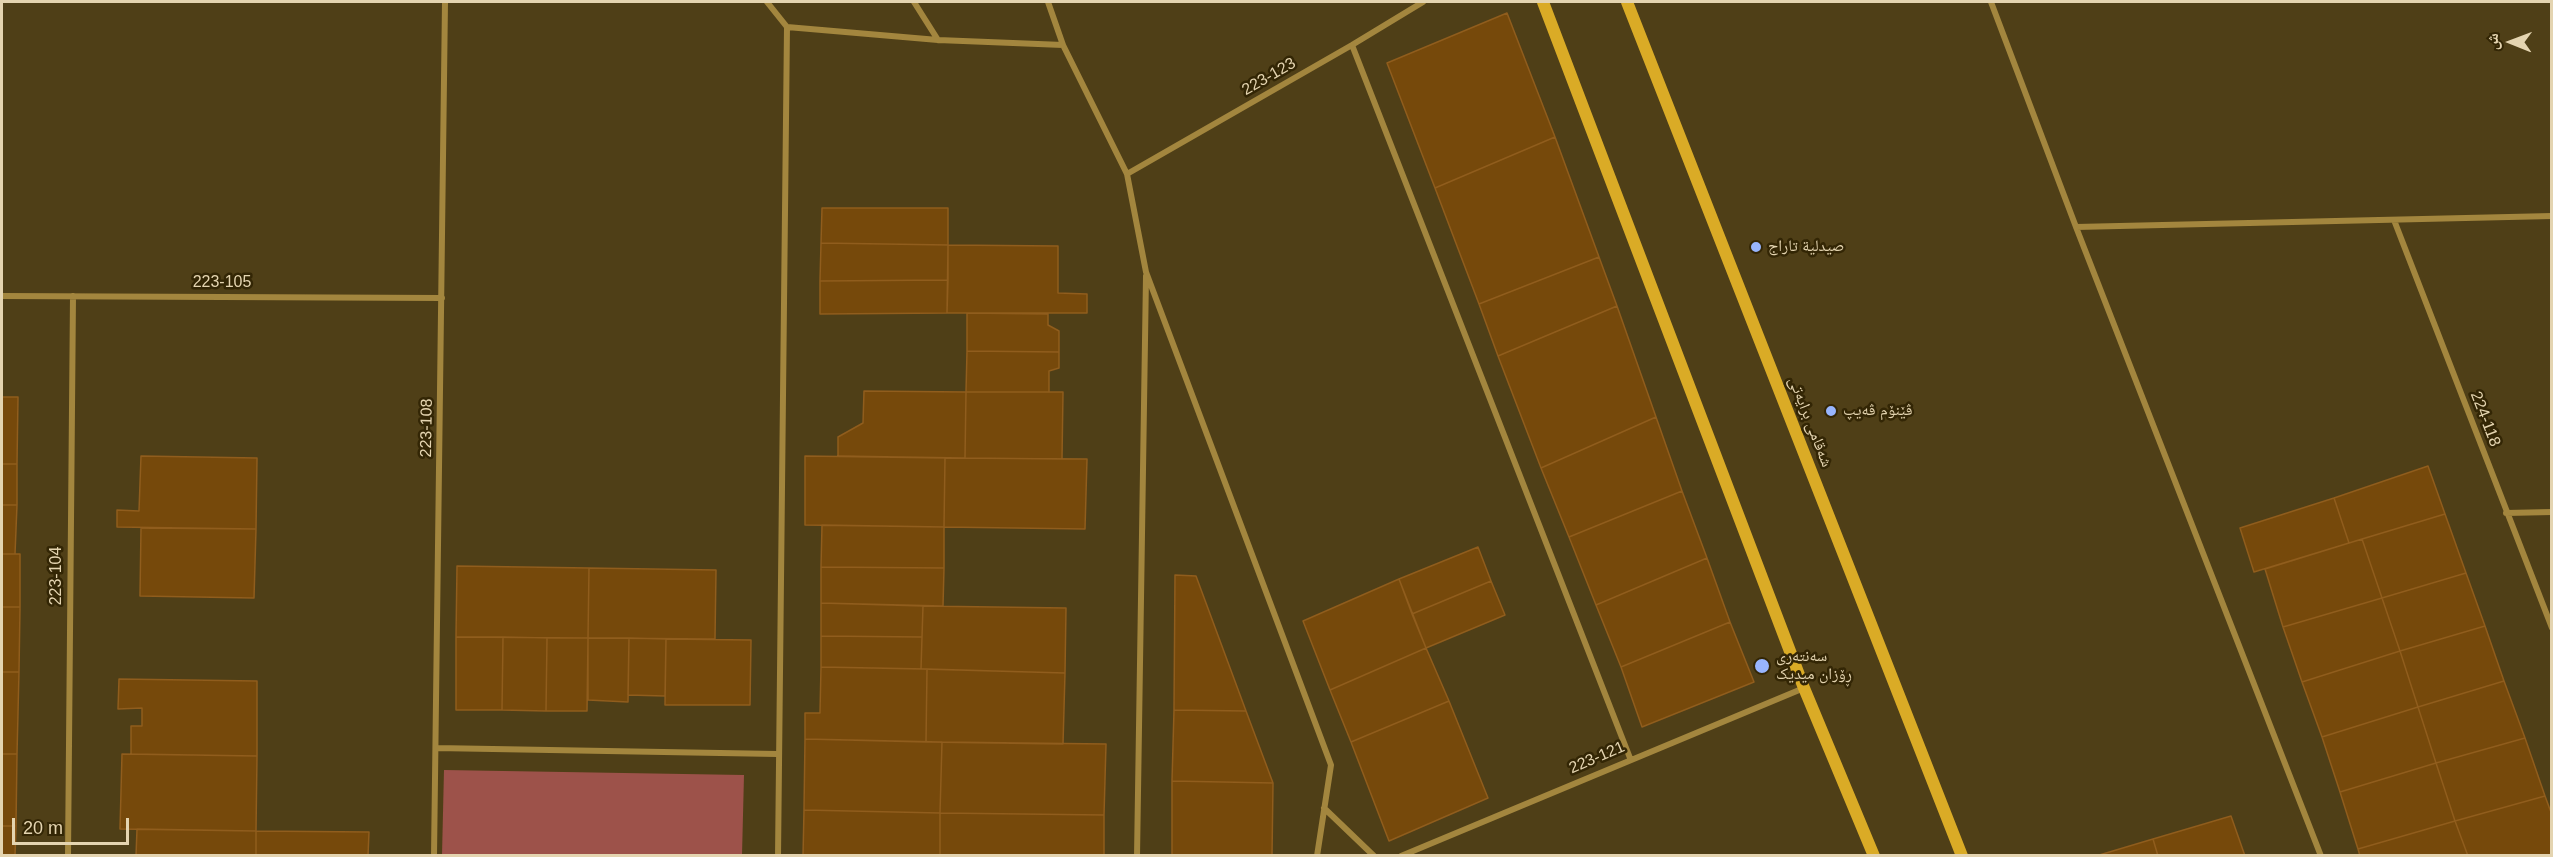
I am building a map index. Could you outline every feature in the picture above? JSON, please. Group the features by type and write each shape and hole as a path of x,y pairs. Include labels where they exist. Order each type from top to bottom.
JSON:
{"main road":[{"path":"1543,2 1804,688 1874,855"},
{"name":"شەقامی برایەتی","path":"1627,2 1962,855"}],"street":[{"name":"223-108","path":"434,855 445,2"},
{"path":"766,2 787,27 777,754 778,855"},
{"path":"914,2 938,40"},
{"path":"1048,2 1063,45 1127,174 1146,272 1331,765 1317,855"},
{"name":"223-123","path":"1127,174 1423,2"},
{"path":"1991,2 2076,227 2321,855"},
{"path":"787,27 938,40 1063,45"},
{"path":"1352,45 1630,758"},
{"path":"2076,227 2552,216"},
{"name":"224-118","path":"2394,220 2552,628"},
{"path":"1137,855 1146,272"},
{"name":"223-105","path":"2,296 442,298"},
{"name":"223-104","path":"68,855 73,296"},
{"path":"2506,513 2552,512"},
{"name":"223-121","path":"1401,855 1630,758 1804,688"},
{"path":"436,748 777,754"},
{"path":"1324,808 1374,855"}],"shaded area":[{"path":"444,770 744,775 742,855 442,855"}],"building":[{"path":"1507,13 1555,137 1435,188 1387,63"},
{"path":"1555,137 1599,257 1479,304 1435,188"},
{"path":"822,208 948,208 948,245 821,243"},
{"path":"821,243 948,245 948,280 820,281"},
{"path":"948,245 1058,246 1058,293 1087,294 1087,313 947,313"},
{"path":"1599,257 1617,306 1498,356 1479,304"},
{"path":"948,280 947,313 820,314 820,281"},
{"path":"1617,306 1656,417 1541,468 1498,356"},
{"path":"967,313 1048,314 1048,325 1059,331 1059,352 967,351"},
{"path":"967,351 1059,352 1059,368 1049,371 1049,392 966,392"},
{"path":"864,391 966,392 965,458 838,456 838,437 863,423"},
{"path":"966,392 1063,392 1062,459 965,458"},
{"path":"2,397 18,397 17,464 2,464"},
{"path":"1656,417 1682,491 1569,537 1541,468"},
{"path":"141,456 257,458 256,529 117,527 117,510 139,511"},
{"path":"805,456 945,458 944,527 805,525"},
{"path":"945,458 1087,459 1085,529 944,527"},
{"path":"2,464 17,464 17,505 2,505"},
{"path":"2428,466 2445,514 2349,543 2334,498"},
{"path":"1682,491 1707,558 1596,605 1569,537"},
{"path":"2334,498 2349,543 2254,572 2240,528"},
{"path":"2,505 17,505 15,554 2,554"},
{"path":"2445,514 2466,573 2382,598 2362,539"},
{"path":"822,525 944,527 944,568 821,567"},
{"path":"141,528 256,529 254,598 140,596"},
{"path":"2362,539 2382,598 2283,627 2265,569"},
{"path":"1478,547 1491,581 1412,614 1399,579"},
{"path":"2,554 20,554 20,607 2,607"},
{"path":"1707,558 1730,622 1621,667 1596,605"},
{"path":"457,566 589,568 588,638 456,637"},
{"path":"821,567 944,568 943,606 821,603"},
{"path":"589,568 716,570 715,639 588,638"},
{"path":"2466,573 2485,626 2400,651 2382,598"},
{"path":"1175,575 1196,576 1246,711 1174,710"},
{"path":"1399,579 1426,648 1330,690 1303,621"},
{"path":"1491,581 1505,615 1426,648 1412,614"},
{"path":"2382,598 2400,651 2302,682 2283,627"},
{"path":"821,603 923,606 922,637 821,636"},
{"path":"923,606 1066,608 1065,673 921,669"},
{"path":"2,607 20,607 19,672 2,672"},
{"path":"1730,622 1754,682 1642,727 1621,667"},
{"path":"2485,626 2504,681 2418,707 2400,651"},
{"path":"821,636 922,637 921,669 821,667"},
{"path":"456,637 503,637 502,710 456,710"},
{"path":"503,637 547,638 546,711 502,710"},
{"path":"547,638 588,638 587,711 546,711"},
{"path":"588,638 629,638 628,702 588,700"},
{"path":"629,638 666,639 665,696 628,695"},
{"path":"666,639 751,640 750,705 665,705"},
{"path":"1426,648 1449,701 1351,742 1330,690"},
{"path":"2400,651 2418,707 2322,737 2302,682"},
{"path":"821,667 927,669 926,742 805,739 805,713 820,713"},
{"path":"927,669 1065,673 1063,744 926,742"},
{"path":"2,672 19,672 17,754 2,754"},
{"path":"119,679 257,681 257,756 131,754 131,726 142,726 142,708 118,709"},
{"path":"2504,681 2525,738 2436,763 2418,707"},
{"path":"1449,701 1488,798 1389,841 1351,742"},
{"path":"2418,707 2436,763 2340,792 2322,737"},
{"path":"1174,710 1246,711 1273,783 1172,781"},
{"path":"2525,738 2545,796 2455,821 2436,763"},
{"path":"805,739 942,742 940,813 804,810"},
{"path":"942,742 1106,744 1104,815 940,813"},
{"path":"2,754 17,754 16,826 2,826"},
{"path":"122,754 257,756 256,831 120,829"},
{"path":"2436,763 2455,821 2358,849 2340,792"},
{"path":"1172,781 1273,783 1272,856 1172,856"},
{"path":"2545,796 2552,815 2552,856 2468,856 2455,821"},
{"path":"804,810 940,813 940,856 803,856"},
{"path":"940,813 1104,815 1104,856 940,856"},
{"path":"2231,816 2245,856 2158,856 2153,839"},
{"path":"2455,821 2468,856 2360,856 2358,849"},
{"path":"2,826 16,826 15,856 2,856"},
{"path":"137,829 256,831 256,856 136,856"},
{"path":"256,831 369,832 368,856 256,856"},
{"path":"2153,839 2158,856 2096,856"}],"place":[{"name":"صيدلية تاراج","path":"1756,247"},
{"name":"ڤێنۆم ڤەیپ","path":"1831,411"},
{"name":"سەنتەری ڕۆزان میدیک","path":"1762,666"}]}
